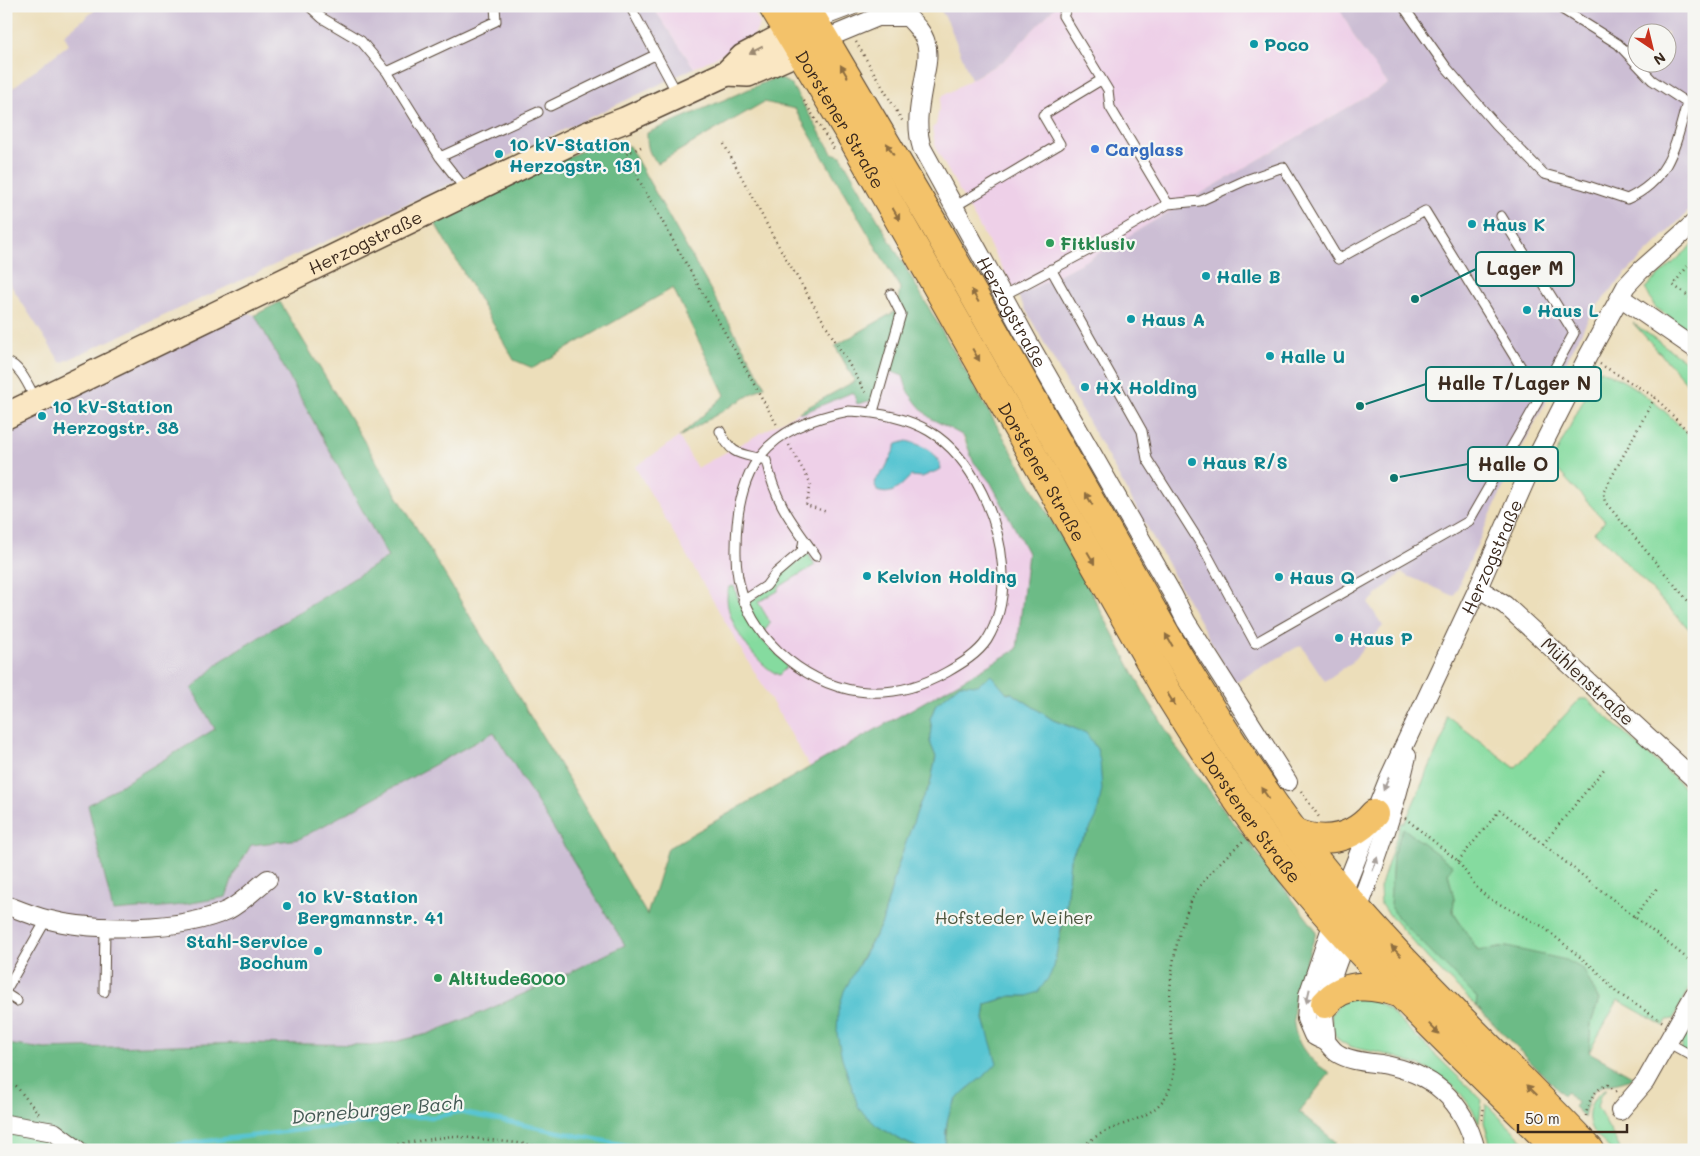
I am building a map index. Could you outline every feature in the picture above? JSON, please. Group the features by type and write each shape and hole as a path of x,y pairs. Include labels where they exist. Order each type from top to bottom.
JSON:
{"main road":[{"name":"Dorstener Straße","path":"773,6 859,150 1169,695 1208,757 1258,829 1340,929 1487,1082 1558,1150"},
{"name":"Dorstener Straße","path":"815,22 942,238 1168,640 1262,789 1350,901 1590,1150"},
{"path":"1294,832 1317,839 1340,837 1359,830 1384,811"},
{"path":"1325,1004 1340,991 1355,986 1382,988 1401,994"}],"street":[{"name":"Herzogstraße","path":"6,416 586,135 727,73 748,74 794,42 815,22 851,6"},
{"name":"Herzogstraße","path":"815,22 878,17 902,11 923,36 927,45 927,60 918,113 922,148 1004,295 1179,593 1186,621 1288,782"},
{"name":"Herzogstraße","path":"1350,901 1384,811 1388,780 1478,588 1530,470 1620,297 1640,270 1694,223"},
{"path":"1620,297 1694,348"},
{"name":"Mühlenstraße","path":"1478,588 1505,605 1694,779"},
{"path":"6,905 46,920 105,927 169,924 214,915 230,909 268,879"},
{"path":"1326,1041 1317,1039 1310,1030 1306,1008 1308,995 1340,929 1350,901"},
{"path":"1340,929 1325,1004 1323,1022 1326,1041 1337,1054 1398,1067 1427,1079 1448,1095 1464,1116 1475,1149"},
{"path":"1625,1106 1645,1082 1694,995"},
{"path":"6,1124 54,1132 78,1150"}],"lane":[{"path":"309,6 322,18 361,41 387,72 440,157 467,193"},
{"path":"387,72 496,21 495,6"},
{"path":"630,6 678,95"},
{"path":"1068,6 1063,16 1108,90 1110,106 1168,204"},
{"path":"1403,6 1446,67 1500,130 1544,174 1585,184 1626,199 1643,192 1659,177 1672,156 1687,103 1652,80 1618,44 1556,6"},
{"path":"550,106 655,55"},
{"path":"954,207 1060,144 1043,115 1101,80"},
{"path":"440,157 538,112"},
{"path":"1004,295 1051,269 1087,251 1168,204 1200,201 1246,180 1283,167 1338,259 1425,211 1535,390 1538,402 1469,521 1255,643 1204,549 1147,459 1142,431 1051,269"},
{"path":"1500,216 1574,333 1552,374 1535,390"},
{"path":"873,409 901,314 891,294"},
{"path":"6,362 10,363 18,371 36,402"},
{"path":"873,409 917,425 940,437 958,452 978,483 993,514 1000,540 1003,568 1000,599 987,640 962,663 923,684 894,691 852,691 830,686 811,676 788,660 764,636 750,616 738,588 736,529 744,483 759,458 782,434 823,416 873,409"},
{"path":"720,431 727,445 737,454 766,460 772,488 782,509 816,556"},
{"path":"743,600 766,586 775,574 802,551 804,539"},
{"path":"6,990 46,920"},
{"path":"104,992 105,927"},
{"path":"6,994 17,1001"},
{"path":"1671,1036 1694,1057"}],"path":[{"path":"855,41 904,124 919,131"},
{"path":"724,144 774,238 873,409"},
{"path":"640,148 626,154 626,157 811,484 806,505 827,512"},
{"path":"1694,258 1673,285 1694,300"},
{"path":"1588,356 1655,397 1694,438"},
{"path":"1655,397 1603,493 1604,502 1694,608"},
{"path":"1543,844 1606,768"},
{"path":"1288,782 1292,778 1324,826 1340,837"},
{"path":"1458,861 1500,810 1694,964"},
{"path":"1384,811 1458,861 1476,887 1488,898 1542,926 1596,970 1616,992 1671,1036"},
{"path":"1081,1150 1093,1137 1133,1121 1158,1108 1169,1092 1174,1072 1170,1017 1175,951 1190,903 1219,862 1246,839"},
{"path":"1634,916 1658,887"},
{"path":"1470,1130 1482,1124 1487,1082"},
{"path":"6,1084 16,1086 54,1132"},
{"path":"1586,1122 1589,1102 1603,1086 1608,1085 1625,1106"},
{"path":"359,1150 452,1136 527,1144 548,1150"}],"shaded area":[{"path":"100,6 652,6 694,68 435,191 61,363 6,278 6,93 69,44 64,35"},
{"path":"652,6 751,6 760,24 752,39 694,68"},
{"path":"938,6 1056,6 1003,61 971,79 948,22"},
{"path":"1056,6 1338,6 1359,45 1388,84 1089,259 1018,296 936,149 932,128 936,125 941,97 1003,61"},
{"path":"1338,6 1694,6 1694,206 1627,272 1592,312 1515,461 1454,596 1401,573 1368,603 1383,626 1351,663 1325,681 1301,645 1234,683 1018,296 1089,259 1388,84 1359,45"},
{"path":"240,311 255,315 388,557 221,661 215,729 88,805 113,911 174,906 226,897 234,874 251,845 299,839 494,732 626,945 483,1012 428,1034 381,1045 241,1043 45,1049 6,1044 6,423"},
{"path":"881,368 903,376 908,392 930,417 962,435 973,461 991,483 1028,553 1017,649 810,767 635,467 679,437 697,468 799,412 803,413 853,392"}],"green space":[{"path":"777,77 791,84 832,153 841,156 1070,552 1144,693 1177,748 1315,929 1316,933 1297,991 1294,1027 1300,1043 1311,1059 1330,1073 1299,1112 1336,1142 1330,1150 943,1150 945,1148 948,1112 960,1095 971,1086 988,1033 984,1019 986,1004 1011,996 1028,996 1056,950 1065,917 1070,859 1077,845 1088,833 1101,776 1097,749 1074,728 1053,720 1012,693 1002,693 960,684 936,704 930,719 932,729 930,742 936,757 930,785 920,803 897,868 882,923 859,963 898,1139 923,1150 84,1150 6,1124 6,1044 45,1049 241,1043 381,1045 428,1034 483,1012 559,978 625,945 494,732 299,839 251,845 234,874 226,897 174,906 113,911 88,805 215,729 192,689 221,661 388,557 255,315 280,302 567,777 647,915 668,848 1017,649 1028,553 991,483 973,461 962,435 930,418 908,392 903,376 882,368 873,400 857,404 853,392 803,413 799,412 855,381 835,346 896,311 900,288 795,109 764,102 658,163 650,153 647,133"},
{"path":"597,144 629,146 765,386 679,437 725,395 673,288 533,368 514,360 432,218"},
{"path":"1694,244 1694,334 1655,307 1645,288"},
{"path":"1633,323 1694,367 1694,391"},
{"path":"1601,370 1615,376 1652,400 1694,441 1694,634 1606,542 1594,532 1605,521 1551,463 1598,372"},
{"path":"804,552 809,555 815,565 779,587 778,591 758,602 770,622 766,629 758,636 779,656 787,667 779,675 760,661 741,637 729,610 727,598 729,587 734,586 741,607 772,587 775,579 801,559"},
{"path":"1580,699 1587,699 1694,796 1694,981 1673,1019 1667,1020 1664,1026 1618,1000 1589,1052 1591,1023 1599,1000 1591,985 1507,947 1478,951 1453,912 1454,899 1448,873 1403,828 1393,855 1391,906 1399,919 1478,998 1476,1006 1428,959 1381,905 1380,888 1401,823 1405,822 1445,732 1446,715 1515,768"},
{"path":"1403,828 1453,866 1448,873 1454,899 1453,912 1478,951 1507,947 1566,960 1583,969 1599,1000 1591,1023 1589,1052 1634,1077 1596,1089 1588,1103 1584,1117 1574,1107 1577,1103 1567,1092 1563,1095 1476,1006 1477,998 1399,919 1390,905 1393,855"},
{"path":"1344,997 1375,1001 1388,1009 1482,1100 1479,1123 1471,1107 1461,1094 1437,1074 1408,1061 1352,1047 1339,1040 1332,1025 1331,1015"},
{"path":"1694,1009 1694,1062 1678,1053 1683,1046 1676,1041"},
{"path":"1607,1089 1600,1096 1597,1107 1621,1150 1611,1150 1594,1133 1589,1120 1590,1108 1593,1102 1601,1092"},
{"path":"1486,1104 1533,1150 1492,1150 1484,1122"},
{"path":"6,1124 54,1132 73,1150 6,1150"}],"water":[{"path":"907,441 924,447 933,453 941,469 922,477 911,476 892,492 877,491 874,482 885,469 897,444"},
{"name":"Hofsteder Weiher","path":"991,675 1007,694 1012,693 1053,720 1086,733 1097,749 1102,789 1097,816 1088,833 1077,845 1070,859 1065,917 1054,967 1038,992 1028,996 1011,996 986,1004 984,1019 997,1063 988,1073 963,1093 952,1106 947,1121 945,1148 923,1150 898,1139 876,1125 859,1109 842,1058 837,1034 838,1012 844,991 882,923 897,868 920,803 930,785 936,757 930,742 932,729 930,719 936,704 960,684 978,685"}],"waterway":[{"name":"Dorneburger Bach","path":"133,1150 409,1117 434,1117 458,1112 650,1150"}],"place":[{"name":"Poco","path":"1254,44"},
{"name":"Carglass","path":"1095,149"},
{"name":"10 kV-Station Herzogstr. 131","path":"499,154"},
{"name":"Haus K","path":"1472,224"},
{"name":"Fitklusiv","path":"1050,243"},
{"name":"Halle B","path":"1206,276"},
{"name":"Lager M","path":"1415,299"},
{"name":"Haus L","path":"1527,310"},
{"name":"Haus A","path":"1131,319"},
{"name":"Halle U","path":"1270,356"},
{"name":"HX Holding","path":"1085,387"},
{"name":"Halle T/Lager N","path":"1360,406"},
{"name":"10 kV-Station Herzogstr. 38","path":"42,416"},
{"name":"Haus R/S","path":"1192,462"},
{"name":"Halle O","path":"1394,478"},
{"name":"Kelvion Holding","path":"867,576"},
{"name":"Haus Q","path":"1279,577"},
{"name":"Haus P","path":"1339,638"},
{"name":"10 kV-Station Bergmannstr. 41","path":"287,906"},
{"name":"Stahl-Service Bochum","path":"318,951"},
{"name":"Altitude6000","path":"438,978"}]}
